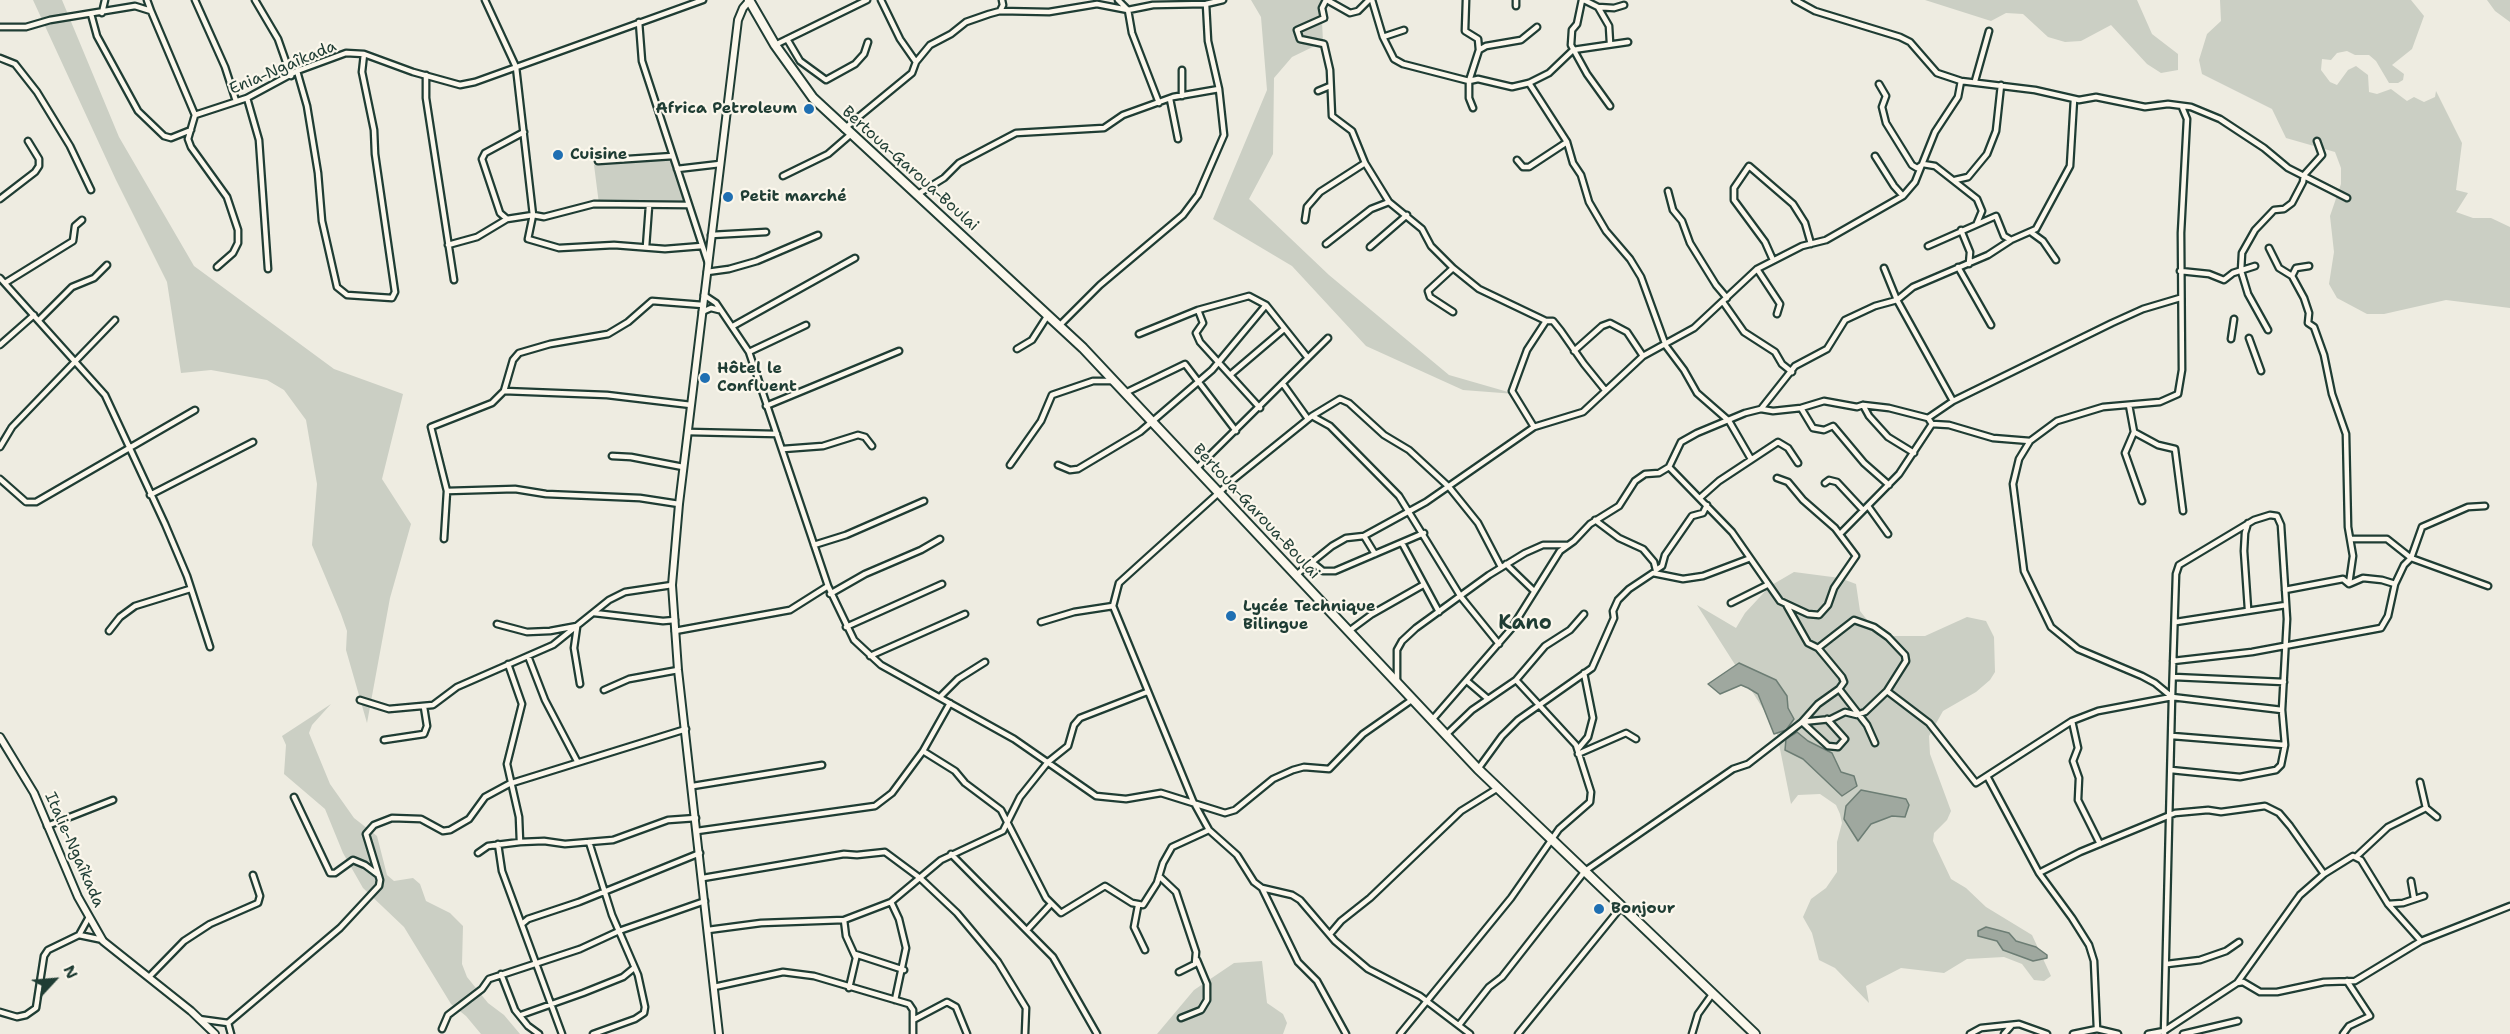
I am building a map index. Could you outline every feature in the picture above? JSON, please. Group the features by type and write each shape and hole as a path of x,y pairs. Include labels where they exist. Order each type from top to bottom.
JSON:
{"highway":[{"name":"Bertoua-Garoua-Boulai","path":"749,1 775,45 813,98 850,135 918,194 1048,315 1114,381 1478,769 1755,1034"}],"street":[{"path":"102,13 105,0"},
{"path":"147,0 195,115 188,139 190,147 218,182 236,217 238,243 233,253 217,267"},
{"path":"195,0 225,67 236,101"},
{"path":"255,0 278,39 291,76"},
{"path":"485,0 516,67 533,215 527,237 531,241 566,249 614,245 665,249 702,246"},
{"name":"Enia-Ngaîkada","path":"195,115 247,98 297,72 346,53 364,54 460,85 475,82 703,0"},
{"path":"775,45 867,0"},
{"path":"881,0 900,39 916,62"},
{"path":"999,11 1003,5 1002,0"},
{"path":"1118,0 1128,10 1132,33 1159,103"},
{"path":"844,129 912,73 916,62 930,45 951,34 966,22 999,11 1049,12 1098,2 1128,10 1153,5 1206,4 1223,0"},
{"path":"1605,390 1553,321 1546,321 1479,289 1442,259 1422,228 1389,202 1365,163 1352,131 1332,116 1330,70 1324,44 1300,39 1297,30 1324,18 1322,8 1326,0 1350,13 1358,11 1370,0 1383,37 1394,59 1403,64 1469,81 1478,79 1512,87 1529,83 1549,73 1573,50 1628,42"},
{"path":"1466,0 1465,31 1478,39 1479,50 1469,81 1469,98 1473,108"},
{"path":"1610,106 1573,50 1572,30 1583,0 1598,7 1614,8 1624,4"},
{"path":"1795,0 1815,11 1900,37 1910,42 1937,73 1960,81 1976,81 2074,99 2096,97 2145,107 2168,104 2191,107 2220,119 2264,148 2288,168 2347,198"},
{"path":"719,1034 693,786 678,670 672,585 687,432 738,20 749,1"},
{"path":"1059,326 1100,285 1194,204 1224,135 1220,89 1208,41 1206,4"},
{"path":"0,27 26,27 50,20 135,6 151,11"},
{"path":"1598,7 1609,26 1610,43"},
{"path":"91,14 97,36 138,111 164,136 171,138 191,130"},
{"path":"639,22 642,61 708,263"},
{"path":"1479,50 1486,46 1521,40 1537,27"},
{"path":"1383,37 1404,30"},
{"path":"1976,81 1989,31"},
{"path":"787,39 801,61 826,80 855,64 864,54 868,42"},
{"path":"297,72 307,106 318,172 322,221 337,287 347,295 392,298 395,292 374,130 362,72 364,54"},
{"path":"0,58 15,63 32,84 70,146 91,190"},
{"path":"1182,70 1182,96"},
{"path":"426,75 426,98 454,280"},
{"path":"1296,574 1346,538 1364,536 1449,487 1534,427 1544,422 1559,422 1578,415 1643,356 1666,346 1695,328 1756,269 1811,244 1826,240 1903,196 1915,182 1935,132 1958,97 1960,81"},
{"path":"1529,83 1567,142 1589,202 1606,231 1630,260 1648,291 1666,346 1696,393 1730,421 1751,459"},
{"path":"1880,84 1886,96 1882,107 1886,123 1912,165 1917,168 1923,164 1935,166 1977,199 1982,212 1977,224"},
{"path":"1955,180 1968,177 1987,154 1996,130 2001,85"},
{"path":"1318,91 1330,86"},
{"path":"918,194 944,178 959,163 1016,133 1104,128 1123,115 1170,99 1220,89"},
{"path":"247,98 259,140 268,269"},
{"path":"1170,99 1178,139"},
{"path":"1761,409 1799,362 1827,349 1845,320 1875,306 1897,300 1913,287 1969,264 2011,240 2036,229 2070,166 2074,99"},
{"path":"2172,698 2155,682 2078,649 2058,634 2043,615 2024,572 2013,484 2019,459 2030,441 2057,420 2103,407 2160,402 2178,394 2182,370 2180,271 2187,120 2182,107"},
{"path":"507,219 500,213 482,159 484,153 524,132"},
{"path":"783,176 828,154 850,135"},
{"path":"0,200 35,172 39,166 39,159 28,141"},
{"path":"2268,330 2248,294 2241,271 2242,253 2255,230 2274,210 2284,209 2292,203 2304,182 2304,175 2322,155 2317,141"},
{"path":"1517,160 1523,167 1529,167 1567,142"},
{"path":"598,161 673,156"},
{"path":"1875,156 1903,196"},
{"path":"1305,220 1307,207 1320,192 1365,163"},
{"path":"677,169 720,164"},
{"path":"1773,260 1765,242 1734,200 1734,188 1749,166 1793,204 1805,224 1811,244"},
{"path":"1668,191 1673,210 1682,221 1690,243 1744,332 1775,352 1782,364 1792,372"},
{"path":"1326,244 1371,209 1389,202"},
{"path":"448,245 477,237 507,219 533,215 544,217 594,204 689,205"},
{"path":"646,247 649,206"},
{"path":"1370,247 1407,215"},
{"path":"1928,246 1996,216 2004,236 2011,240"},
{"path":"5,283 72,241 75,226 82,220"},
{"path":"1961,230 1970,252 1969,264"},
{"path":"711,235 766,232"},
{"path":"2031,232 2043,241 2056,260"},
{"path":"707,272 757,261 818,235"},
{"path":"2269,248 2278,268 2292,276 2304,298 2309,313 2308,323 2314,327 2324,355 2332,394 2346,434 2348,527 2352,539 2353,556 2349,584"},
{"path":"733,326 855,258"},
{"path":"39,320 72,287 94,278 107,265"},
{"path":"2180,271 2209,274 2224,280 2254,266"},
{"path":"2292,276 2296,268 2309,266"},
{"path":"1958,267 1991,325"},
{"path":"1453,312 1430,297 1428,291 1454,268"},
{"path":"1884,268 1897,300 1953,401"},
{"path":"1756,269 1780,304 1777,314"},
{"path":"0,278 105,395 165,524 210,647"},
{"path":"704,295 716,303 749,352 830,594 854,640 880,665 940,697 1048,762 1096,796 1126,799 1161,794 1193,801 1214,812 1225,813 1235,810 1273,779 1293,770 1304,767 1329,769 1363,734 1413,699"},
{"path":"1139,334 1198,310 1250,296 1266,305 1308,358"},
{"path":"1928,418 1953,401 2143,309 2180,298"},
{"path":"444,539 447,491 431,427 492,403 504,391 513,360 519,353 550,344 608,334 628,322 652,301 722,311"},
{"path":"1058,465 1070,470 1078,469 1152,422 1199,382 1266,305"},
{"path":"1198,310 1203,323 1196,335 1260,408"},
{"path":"0,345 34,315"},
{"path":"1017,349 1032,340 1048,315"},
{"path":"2231,339 2234,319"},
{"path":"0,447 12,427 73,361 115,320"},
{"path":"1534,427 1512,391 1527,350 1546,321"},
{"path":"1575,351 1602,326 1610,323 1628,332 1643,356"},
{"path":"749,352 806,325"},
{"path":"1230,375 1284,329"},
{"path":"1196,469 1328,338"},
{"path":"2249,338 2261,371"},
{"path":"766,406 899,351"},
{"path":"1125,393 1183,364 1188,366 1236,431"},
{"path":"1010,465 1041,421 1052,395 1093,381 1114,381"},
{"path":"1283,384 1310,417 1330,426 1392,486 1410,510 1461,597 1498,644"},
{"path":"504,391 608,395 691,405"},
{"path":"1346,1034 1317,981 1298,962 1262,888 1249,876 1237,855 1209,830 1193,801 1113,606 1119,583 1310,417 1336,400 1343,400 1384,435 1408,450 1449,487 1478,524 1503,566 1534,591"},
{"path":"1432,720 1522,614 1556,556 1595,520 1619,506 1635,482 1645,474 1659,472 1670,467 1681,442 1745,412 1761,409 1773,411 1802,408 1824,401 1857,407 1863,405 1913,412 1928,418 1932,424"},
{"path":"1863,405 1869,416 1888,437 1914,453"},
{"path":"2129,405 2134,432 2125,453 2142,501"},
{"path":"1802,408 1813,428 1824,430 1833,426 1864,463 1889,485"},
{"path":"0,479 32,504 195,410"},
{"path":"1932,424 1949,425 1993,438 2030,441"},
{"path":"1840,534 1889,485 1914,453 1932,424"},
{"path":"687,432 777,434"},
{"path":"2134,432 2158,445 2175,449 2183,511"},
{"path":"783,449 823,446 858,435 865,436 872,446"},
{"path":"150,495 253,442"},
{"path":"1701,497 1751,459 1778,442 1788,448 1798,463"},
{"path":"612,456 683,467"},
{"path":"1459,1025 1489,987 1502,977 1585,871 1733,769 1748,764 1802,722 1818,704 1839,689 1844,682 1818,648 1808,644 1787,606 1767,585 1732,532 1670,467"},
{"path":"1777,478 1788,482 1803,500 1840,534 1861,563"},
{"path":"1825,483 1832,479 1837,482 1866,508 1888,534"},
{"path":"447,491 515,489 546,494 640,498 679,504"},
{"path":"814,545 864,528 924,501"},
{"path":"1595,520 1619,538 1644,549 1654,562 1656,570 1662,566 1665,555 1692,516 1703,513 1707,506"},
{"path":"2173,661 2252,652 2381,628 2388,616 2395,585 2404,565 2411,558 2422,527 2468,507 2485,506"},
{"path":"2164,1033 2176,574 2179,565 2248,523 2263,516 2277,516 2288,644 2283,711 2285,745 2279,768 2264,774 2240,777 2171,770"},
{"path":"2248,523 2244,551 2248,609"},
{"path":"1312,562 1323,572 1329,572 1424,533"},
{"path":"1364,536 1376,554"},
{"path":"830,594 865,574 940,539"},
{"path":"2352,539 2387,539 2411,558 2488,586"},
{"path":"1402,543 1439,612"},
{"path":"1397,682 1396,660 1402,640 1503,566 1543,545 1568,545"},
{"path":"1787,606 1808,614 1819,615 1828,605 1834,588 1856,556"},
{"path":"1478,769 1502,736 1539,703 1584,673 1596,662 1614,618 1613,611 1618,600 1644,578 1653,573 1683,579 1703,576 1748,559"},
{"path":"2349,584 2363,578 2382,579 2395,585"},
{"path":"2285,590 2343,579 2349,584"},
{"path":"846,627 942,584"},
{"path":"360,700 389,709 424,707 439,702 457,687 553,645 625,592 672,585"},
{"path":"1349,631 1372,614 1423,585"},
{"path":"1731,603 1767,585"},
{"path":"675,631 790,610 828,586"},
{"path":"109,631 120,617 135,606 190,589"},
{"path":"2176,622 2248,609 2286,605"},
{"path":"1041,622 1074,612 1113,606"},
{"path":"594,613 663,621 675,620"},
{"path":"870,656 965,614"},
{"path":"1446,735 1488,699 1516,680 1545,646 1570,630 1584,614"},
{"path":"1802,722 1827,719 1845,712 1857,715 1865,712 1887,691 1906,658 1888,638 1874,627 1854,620 1818,648"},
{"path":"498,624 527,632 578,626"},
{"path":"578,626 574,648 580,684"},
{"path":"528,656 545,700 577,761"},
{"path":"940,697 958,679 985,662"},
{"path":"508,664 522,704 507,764 509,784 519,817 520,842"},
{"path":"604,690 629,679 678,670"},
{"path":"1578,752 1592,728 1593,718 1584,673"},
{"path":"2174,677 2284,682"},
{"path":"1400,1034 1553,840 1559,829 1590,802 1591,792 1578,752 1539,703 1516,680"},
{"path":"1467,681 1488,699"},
{"path":"1839,689 1867,725 1875,743"},
{"path":"1887,691 1929,723 1976,783 2072,721 2098,711 2172,698 2283,711"},
{"path":"708,930 761,923 844,921 891,902 932,866 951,854 998,834 1008,826 1020,797 1048,762 1068,746 1074,725 1080,718 1147,692"},
{"path":"697,831 875,806 892,793 923,751 950,703"},
{"path":"384,740 424,734 427,726 424,707"},
{"path":"1802,722 1828,746 1838,747 1845,739 1827,719"},
{"path":"2072,721 2078,748 2073,761 2079,778 2078,800 2100,844"},
{"path":"199,1019 228,1023 340,928 379,886 379,876 366,834 374,825 392,818 421,819 443,831 450,830 469,819 485,797 509,784 686,729"},
{"path":"1578,752 1626,733 1635,739"},
{"path":"2172,736 2285,745"},
{"name":"Italie-Ngaîkada","path":"0,737 18,764 88,917 104,940 215,1034"},
{"path":"923,751 955,771 965,783 1001,810 1051,904 1058,911 1065,912 1105,886 1138,906"},
{"path":"693,786 822,765"},
{"path":"1987,776 2039,873 2073,918 2089,945 2094,961 2097,1029"},
{"path":"2420,782 2426,808 2437,817"},
{"path":"1330,934 1341,921 1370,898 1461,811 1498,788"},
{"path":"294,797 330,873 335,873 353,860 365,865 379,876"},
{"path":"47,826 113,800"},
{"path":"2039,873 2100,844 2169,816 2189,811 2221,812 2246,807 2268,807 2279,813 2290,826 2324,874"},
{"path":"2148,1034 2164,1033 2237,983 2300,895 2324,874 2347,859 2357,856 2388,827 2426,808"},
{"path":"478,853 498,844 622,839 668,820 696,818"},
{"path":"1145,950 1134,927 1138,906 1148,899 1172,847 1209,830"},
{"path":"589,842 645,1004 644,1012 621,1025 593,1034"},
{"path":"498,844 502,871 562,1034"},
{"path":"703,878 878,850 885,852 920,878 957,913 1015,986 1026,1008 1025,1034"},
{"path":"522,924 528,919 700,853"},
{"path":"951,854 1053,957 1097,1034"},
{"path":"2357,856 2388,904 2421,941"},
{"path":"149,976 184,941 210,924 258,903 260,896 253,875"},
{"path":"1159,876 1176,892 1197,960 1207,984 1207,1000 1201,1010 1181,1018"},
{"path":"2411,881 2414,898"},
{"path":"1262,888 1292,895 1300,900 1330,934 1368,969 1427,1002 1470,1034"},
{"path":"2388,904 2403,903 2424,896"},
{"path":"442,1029 453,1009 482,989 489,979 537,961 580,949 619,931 705,901"},
{"path":"891,902 904,933 906,948 904,970 895,1000"},
{"path":"1027,930 1051,904"},
{"path":"1518,1034 1622,906"},
{"path":"2237,983 2243,982 2260,992 2277,992 2324,981 2355,981 2421,941 2510,906"},
{"path":"79,935 88,917"},
{"path":"844,921 846,936 855,954 856,963 849,988"},
{"path":"0,1012 17,1017 33,1012 39,1000 44,956 57,944 79,935 104,940"},
{"path":"2167,964 2200,960 2226,951 2239,942"},
{"path":"855,954 904,970"},
{"path":"1179,972 1195,964 1197,960"},
{"path":"521,1015 623,977 634,968"},
{"path":"714,987 783,972 814,976 912,1006 913,1034"},
{"path":"501,974 505,991 515,1010 528,1026 539,1034"},
{"path":"2343,1034 2349,1026 2370,1016 2347,981"},
{"path":"1692,1034 1698,1014 1713,993"},
{"path":"913,1020 947,1002 956,1007 967,1034"},
{"path":"2183,1034 2238,1022"},
{"path":"228,1023 231,1034"},
{"path":"1970,1034 1981,1028 2023,1024 2047,1034"},
{"path":"2004,1034 2012,1025"},
{"path":"2073,1034 2097,1029 2118,1034"}],"shaded area":[{"path":"33,0 62,0 119,137 194,266 334,369 403,394 382,479 411,524 390,598 367,723 346,650 347,631 312,545 317,484 306,420 284,390 267,380 211,370 181,373 167,282 116,180"},
{"path":"1251,0 1321,0 1323,42 1292,57 1274,78 1273,154 1249,199 1329,275 1449,375 1515,394 1463,390 1366,346 1292,266 1213,219 1267,90 1261,17"},
{"path":"1925,0 2137,0 2152,34 2178,54 2178,70 2161,73 2147,64 2111,25 2081,41 2065,42 2048,37 2023,14 2006,13 1991,21"},
{"path":"2220,0 2411,0 2424,16 2412,49 2392,65 2404,74 2403,80 2398,83 2389,83 2376,61 2369,55 2355,55 2347,51 2337,53 2331,60 2322,59 2321,70 2330,82 2337,85 2348,70 2356,66 2368,75 2369,92 2377,94 2391,89 2407,101 2414,97 2424,102 2435,97 2436,91 2462,143 2456,190 2468,193 2456,212 2473,218 2491,218 2510,227 2510,308 2446,300 2384,314 2367,314 2337,298 2329,284 2334,252 2330,216 2341,184 2341,168 2335,152 2286,138 2272,109 2202,74 2199,60 2207,34 2221,21"},
{"path":"2487,0 2510,0 2510,22 2495,11"},
{"path":"670,155 684,204 599,204 594,165 606,159"},
{"path":"1794,572 1840,578 1856,584 1860,611 1872,626 1888,636 1925,636 1967,617 1986,621 1994,637 1995,672 1990,680 1976,692 1943,711 1929,736 1930,754 1951,811 1947,820 1934,833 1933,841 1951,879 1966,888 1986,907 2032,935 2051,976 2044,981 2034,980 2022,964 2004,957 1967,959 1944,973 1901,968 1866,986 1869,1003 1835,968 1819,960 1812,933 1803,917 1811,899 1826,888 1837,872 1837,842 1842,823 1840,814 1836,805 1820,794 1798,795 1791,804 1776,729 1697,605 1736,628 1745,613 1770,586"},
{"path":"1739,663 1776,680 1787,696 1788,708 1794,719 1786,730 1774,734 1758,694 1748,688 1741,685 1720,694 1708,684"},
{"path":"331,704 312,725 309,733 330,784 354,818 377,836 387,875 394,881 413,878 420,884 426,901 450,913 463,926 462,964 467,977 488,1003 504,1015 520,1034 481,1034 466,1016 451,1004 404,927 363,888 343,853 325,809 284,774 286,745 282,736"},
{"path":"1797,732 1808,741 1832,753 1841,772 1854,776 1857,786 1842,796 1803,759 1785,750 1786,739"},
{"path":"1861,790 1906,799 1909,805 1905,817 1892,816 1871,824 1858,841 1844,819 1846,806"},
{"path":"1986,927 2009,933 2016,941 2036,947 2047,955 2047,958 2033,961 2003,950 1997,941 1978,936 1978,931"},
{"path":"1262,961 1267,1003 1283,1014 1287,1023 1283,1034 1157,1034 1194,990 1234,963"}],"place":[{"name":"Africa Petroleum","path":"809,109"},
{"name":"Cuisine","path":"558,155"},
{"name":"Petit marché","path":"728,197"},
{"name":"Hôtel le Confluent","path":"705,378"},
{"name":"Lycée Technique Bilingue","path":"1231,616"},
{"name":"Bonjour","path":"1599,909"}],"district":[{"name":"Kano","path":"1525,624"}]}
